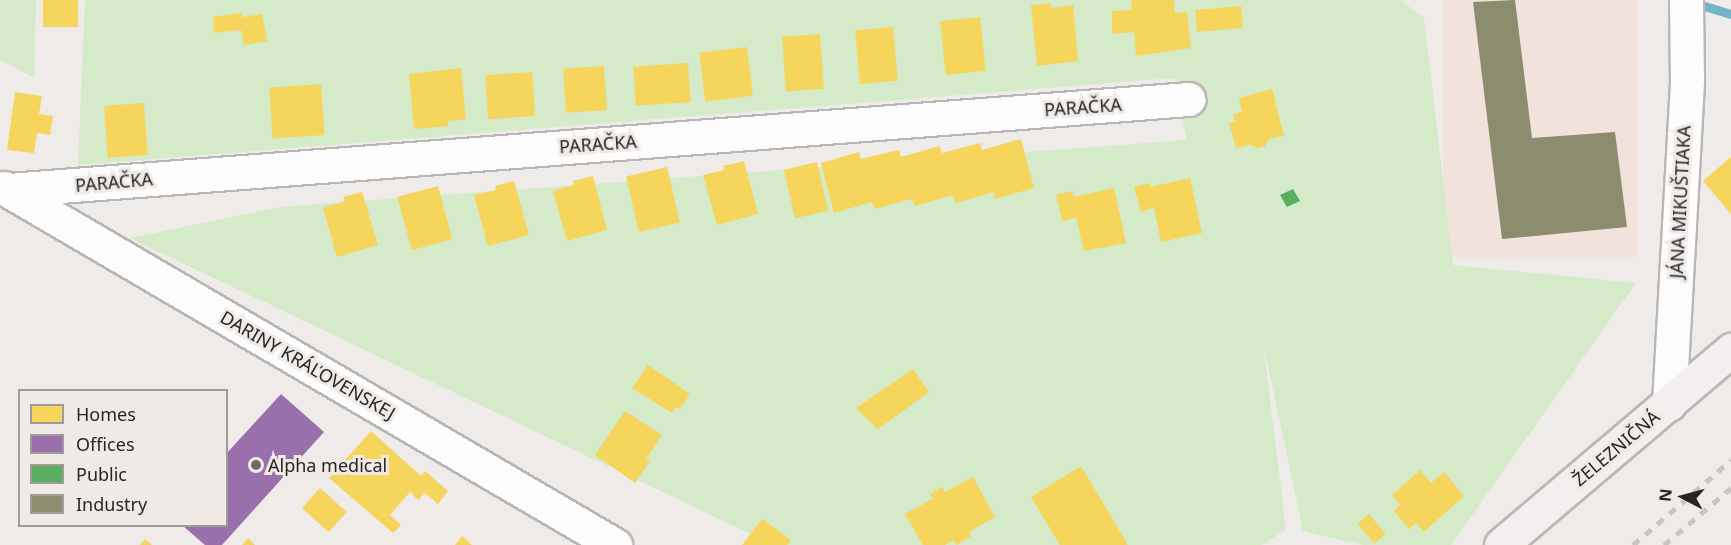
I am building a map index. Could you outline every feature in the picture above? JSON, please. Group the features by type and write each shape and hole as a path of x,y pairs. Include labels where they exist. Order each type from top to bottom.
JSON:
{"street":[{"name":"JÁNA MIKUŠTIAKA","path":"1669,404 1687,81 1685,12"},
{"name":"PARAČKA","path":"4,188 1188,99"},
{"name":"DARINY KRÁĽOVENSKEJ","path":"4,188 615,545"},
{"name":"ŽELEZNIČNÁ","path":"1501,545 1731,350"}],"shaded area":[{"path":"1443,0 1637,0 1637,257 1443,257"}],"green space":[{"path":"0,0 36,0 34,78 0,60"},
{"path":"85,0 1400,0 1424,18 1453,265 1636,283 1451,545 1363,545 1303,531 1263,342 1286,530 1261,545 774,545 130,238 280,207 1187,140 1174,78 78,165"}],"building: Homes":[{"path":"43,0 78,0 78,27 43,27"},
{"path":"1131,0 1174,0 1175,13 1187,12 1191,48 1136,56 1134,32 1112,34 1112,11 1132,10"},
{"path":"1051,3 1052,8 1073,5 1078,61 1037,66 1031,5"},
{"path":"1241,6 1243,28 1197,32 1195,10"},
{"path":"241,13 242,17 262,14 267,41 244,45 241,30 214,33 213,17"},
{"path":"980,17 986,71 946,75 940,21"},
{"path":"893,27 898,81 860,84 855,30"},
{"path":"820,34 824,89 786,92 782,37"},
{"path":"747,47 753,96 705,101 699,53"},
{"path":"688,63 691,102 636,106 633,67"},
{"path":"604,66 607,110 566,113 563,69"},
{"path":"461,68 466,119 448,121 448,126 414,129 409,74"},
{"path":"532,72 535,116 488,119 485,75"},
{"path":"321,84 325,135 273,139 269,88"},
{"path":"1272,89 1284,136 1269,139 1265,146 1257,148 1251,145 1236,148 1229,123 1235,121 1233,114 1242,112 1239,98"},
{"path":"15,92 42,96 39,114 53,116 50,135 37,133 34,153 7,150"},
{"path":"144,103 148,155 108,158 104,106"},
{"path":"1021,139 1034,188 995,199 994,192 955,203 953,195 915,206 912,199 874,209 872,202 834,213 821,163 859,152 861,159 899,150 901,157 940,146 942,153 980,143 982,150"},
{"path":"1731,157 1731,214 1703,181"},
{"path":"744,161 758,214 717,225 703,175 724,170 723,166"},
{"path":"817,162 828,211 795,218 784,170"},
{"path":"667,167 680,223 639,232 626,176"},
{"path":"593,176 607,230 567,241 553,191 574,185 573,181"},
{"path":"1190,178 1202,233 1161,242 1154,208 1141,212 1134,187 1150,183 1151,187"},
{"path":"514,181 529,235 488,246 474,195 496,190 495,186"},
{"path":"438,186 452,239 412,250 397,197"},
{"path":"1114,188 1126,243 1084,251 1076,218 1062,221 1056,195 1072,191 1074,197"},
{"path":"362,192 378,245 337,257 323,208 345,201 343,197"},
{"path":"648,365 690,394 680,409 676,407 672,413 632,388"},
{"path":"913,369 929,392 878,429 856,408"},
{"path":"625,411 662,435 646,459 650,461 635,483 595,455"},
{"path":"371,431 421,476 425,471 448,491 438,504 425,493 418,500 410,492 390,515 401,525 393,533 329,478"},
{"path":"1081,466 1128,545 1060,545 1031,497"},
{"path":"1420,470 1431,483 1444,472 1464,496 1424,532 1416,523 1409,529 1394,511 1400,505 1392,495"},
{"path":"973,477 995,517 969,532 971,536 957,545 954,540 945,545 923,545 905,514 933,499 930,494 942,487 945,492"},
{"path":"320,488 347,512 329,532 302,508"},
{"path":"1369,514 1386,534 1374,544 1358,524"},
{"path":"762,519 791,540 787,545 742,545"},
{"path":"462,536 472,545 455,545"},
{"path":"248,538 255,545 242,545"},
{"path":"145,539 152,545 140,545"}],"building: Offices":[{"path":"281,394 324,432 222,545 205,545 184,527 228,527 228,452"}],"building: Public":[{"path":"1293,189 1300,201 1287,207 1280,195"}],"building: Industry":[{"path":"1515,0 1532,138 1615,132 1627,227 1502,239 1473,2"}],"waterway":[{"path":"1691,2 1731,14"}],"railway":[{"path":"1633,545 1731,460"},
{"path":"1664,545 1731,488"}],"place":[{"name":"Alpha medical","path":"256,465"}]}
